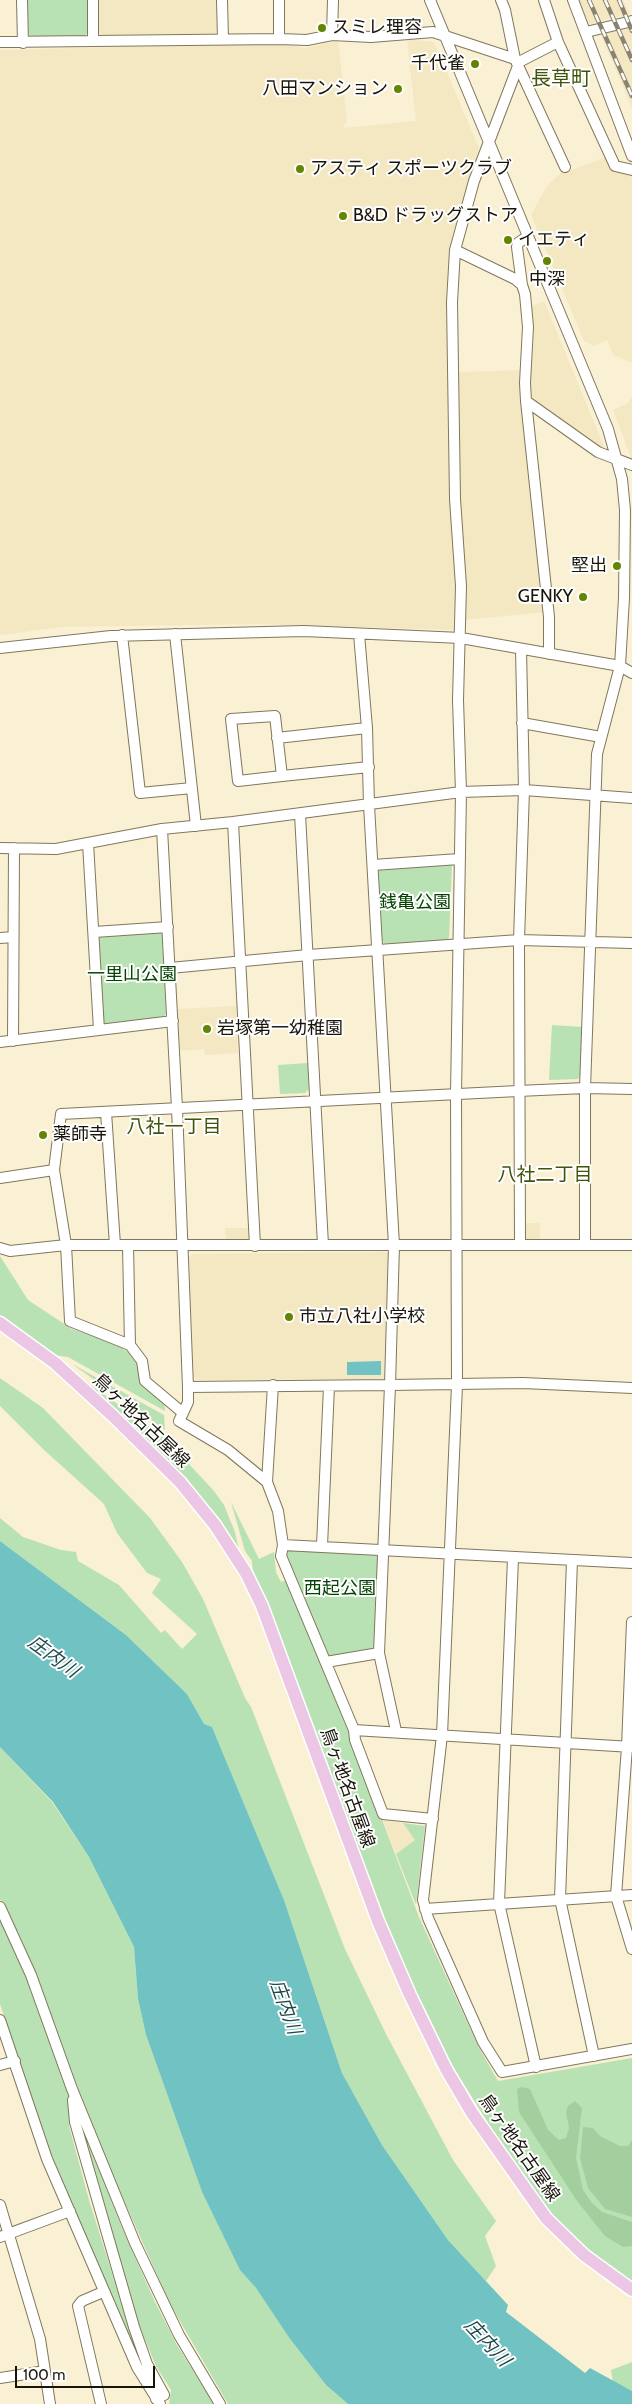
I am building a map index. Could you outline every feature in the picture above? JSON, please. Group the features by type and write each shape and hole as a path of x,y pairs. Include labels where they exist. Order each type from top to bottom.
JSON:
{"main road":[{"name":"鳥ヶ地名古屋線","path":"0,1323 55,1363 113,1416 180,1482 215,1525 246,1573 262,1606 378,1921 410,1995 446,2069 472,2113 546,2218 584,2256 632,2290"}],"street":[{"path":"22,0 23,43"},
{"path":"93,0 93,41"},
{"path":"222,0 223,39"},
{"path":"279,0 279,38"},
{"path":"332,35 333,0"},
{"path":"430,0 526,237 608,429 618,460 625,510 628,599 620,666 597,754 584,1088 585,1244"},
{"path":"501,0 505,10 516,63 564,167"},
{"path":"544,0 558,42 615,166 632,170"},
{"path":"573,0 632,156"},
{"path":"586,32 632,20"},
{"path":"0,42 279,38 307,40 332,35 372,38 433,32 516,63"},
{"path":"558,42 516,63 474,181 455,250 452,302 454,472 461,586 458,700 461,792 456,1094 457,1385 442,1735 423,1900 483,2042 502,2072 632,2049"},
{"path":"526,237 518,243 517,247 525,294 528,327 526,401 549,617 549,654"},
{"path":"455,250 515,279 522,285"},
{"path":"526,401 598,452 632,465"},
{"path":"0,648 122,635 296,631 461,638 620,666 632,673"},
{"path":"175,634 196,826"},
{"path":"359,634 368,728 373,865 394,1245 379,1653 396,1731"},
{"path":"122,635 140,793 192,788"},
{"path":"520,1244 519,940 524,790 521,649"},
{"path":"282,776 275,716 231,719 238,781 369,767"},
{"path":"522,723 601,737"},
{"path":"277,738 368,728"},
{"path":"0,848 56,849 162,829 300,814 461,792 524,790 632,798"},
{"path":"300,814 323,1245"},
{"path":"233,822 255,1246"},
{"path":"162,829 173,1021 188,1387 188,1402 179,1421 228,1450 267,1482"},
{"path":"88,843 99,1030"},
{"path":"13,1041 14,848"},
{"path":"373,865 459,859"},
{"path":"94,932 168,927"},
{"path":"0,938 14,937"},
{"path":"170,968 308,955 519,940 632,943"},
{"path":"0,1042 173,1021"},
{"path":"183,1413 145,1381 142,1361 130,1345 70,1321 66,1245 54,1170 61,1114 518,1090 632,1089"},
{"path":"106,1112 115,1244"},
{"path":"0,1178 54,1170"},
{"path":"0,1245 10,1251 66,1245 115,1244 183,1246 632,1245"},
{"path":"128,1245 130,1345"},
{"path":"188,1387 523,1383 632,1388"},
{"path":"273,1385 267,1482 278,1511 283,1545 281,1556 354,1730 355,1740 383,1814 433,1819"},
{"path":"322,1546 329,1386"},
{"path":"283,1545 632,1563"},
{"path":"513,1558 499,1903 536,2067"},
{"path":"572,1560 560,1899 594,2056"},
{"path":"632,1622 629,1747 616,1896 632,1949"},
{"path":"326,1662 379,1653"},
{"path":"354,1730 396,1731 505,1740 629,1747"},
{"path":"425,1908 632,1895"},
{"path":"0,1907 31,1975 72,2089 135,2243 167,2313 220,2404"},
{"path":"0,2020 47,2158 103,2292 137,2366 158,2401 164,2395 147,2364 134,2326 74,2122 72,2089"},
{"path":"0,2065 15,2061"},
{"path":"0,2205 4,2235 40,2339 50,2404"},
{"path":"4,2235 70,2211"},
{"path":"101,2404 78,2306 82,2301 103,2292"},
{"path":"0,2378 45,2370"}],"shaded area":[{"path":"99,0 216,0 217,31 213,35 104,37 99,32"},
{"path":"577,0 623,0 630,14 590,24 585,21"},
{"path":"632,25 632,108 600,33"},
{"path":"407,39 434,42 479,148 452,237 448,303 450,499 456,589 453,630 258,624 63,627 0,635 0,50 278,43 305,48 338,41 347,120 343,128 416,121"},
{"path":"606,157 610,168 630,175 632,179 632,363 613,355 607,340 594,346 584,341 531,215 547,186 563,171 564,173"},
{"path":"544,301 604,446 601,450 529,399 529,307"},
{"path":"523,370 547,612 463,620 465,564 458,497 459,372"},
{"path":"632,396 632,460 613,410 628,403"},
{"name":"岩塚第一幼稚園","path":"236,1006 238,1053 205,1055 204,1049 178,1051 177,1009"},
{"path":"524,1223 540,1223 540,1239 527,1239 524,1236"},
{"path":"225,1228 249,1228 249,1238 247,1241 226,1242"},
{"name":"市立八社小学校","path":"386,1252 389,1254 385,1377 383,1379 197,1380 193,1376 189,1257 193,1254"},
{"path":"383,1820 403,1823 415,1840 396,1854"}],"green space":[{"path":"27,0 87,0 88,32 84,37 31,38 28,32"},
{"name":"銭亀公園","path":"452,863 449,938 446,940 385,944 382,941 378,867"},
{"name":"一里山公園","path":"158,930 162,933 166,1014 163,1018 106,1024 103,1022 98,937"},
{"path":"552,1025 582,1027 580,1076 578,1079 549,1080"},
{"path":"308,1063 309,1089 305,1093 280,1094 278,1065"},
{"path":"0,1256 28,1300 72,1329 114,1343 128,1352 164,1400 165,1411 68,1357 52,1355 0,1317"},
{"path":"72,1364 164,1415 165,1430"},
{"path":"68,1369 163,1436 214,1491 224,1505 235,1532 240,1555"},
{"path":"0,1378 43,1408 150,1518 182,1562 203,1599 245,1698 251,1707 345,1949 386,2034 453,2160 496,2221 485,2236 496,2266 486,2281 448,2240 382,2145 342,2073 284,1900 212,1727 204,1725 187,1694 126,1635 0,1541 0,1518 23,1537 61,1550 76,1552 78,1561 119,1585 161,1633 165,1630 182,1649 197,1634 152,1593 161,1579 147,1573 117,1533 104,1504 43,1449 0,1406"},
{"path":"231,1502 259,1559 274,1552 276,1572 281,1582 287,1580 351,1738 419,1917 478,2046 498,2081 632,2058 632,2283 600,2261 551,2214 506,2152 450,2062 416,1993 384,1918 253,1577 252,1561 245,1551"},
{"name":"西起公園","path":"287,1550 375,1554 379,1558 374,1650 331,1657 327,1655 286,1554"},
{"path":"0,1747 52,1802 89,1857 134,1947 138,1999 146,2035 202,2192 240,2269 256,2288 290,2339 326,2385 348,2404 228,2404 170,2304 98,2142 22,1940 0,1899"},
{"path":"403,1823 425,1826 416,1905 396,1854 415,1840"},
{"path":"0,1916 12,1938 70,2093 69,2126 89,2200 139,2359 54,2161 0,2004"},
{"path":"522,2087 530,2089 548,2130 559,2140 566,2138 569,2128 566,2112 568,2106 575,2101 582,2108 576,2158 583,2190 592,2203 602,2212 632,2222 632,2246 623,2247 605,2236 577,2201 519,2112 517,2089"},
{"path":"80,2121 122,2228 155,2302 178,2347 214,2404 169,2404 171,2390 156,2366 139,2325"},
{"path":"583,2127 593,2128 600,2136 620,2146 628,2146 632,2140 632,2217 605,2209 588,2188 580,2158"},
{"path":"632,2362 632,2391 613,2382 611,2370"}],"water":[{"path":"381,1361 381,1375 347,1375 347,1362"},
{"name":"庄内川","path":"0,1541 126,1635 187,1694 204,1724 212,1727 284,1900 342,2073 382,2145 448,2240 508,2305 506,2312 585,2373 590,2368 632,2391 632,2404 348,2404 326,2385 290,2339 256,2288 240,2270 202,2192 146,2035 138,1999 134,1947 89,1857 53,1802 0,1747"}],"railway":[{"path":"589,0 632,96"},
{"path":"605,0 632,60"},
{"path":"619,0 632,31"}],"place":[{"name":"スミレ理容","path":"322,28"},
{"name":"千代雀","path":"475,64"},
{"name":"八田マンション","path":"398,89"},
{"name":"アスティ スポーツクラブ","path":"300,169"},
{"name":"B&D ドラッグストア","path":"343,216"},
{"name":"イエティ","path":"508,240"},
{"name":"中深","path":"547,261"},
{"name":"堅出","path":"617,566"},
{"name":"GENKY","path":"583,597"},
{"name":"岩塚第一幼稚園","path":"207,1029"},
{"name":"薬師寺","path":"43,1135"},
{"name":"市立八社小学校","path":"289,1317"}],"district":[{"name":"長草町","path":"561,79"},
{"name":"八社一丁目","path":"174,1127"},
{"name":"八社二丁目","path":"545,1175"}]}
